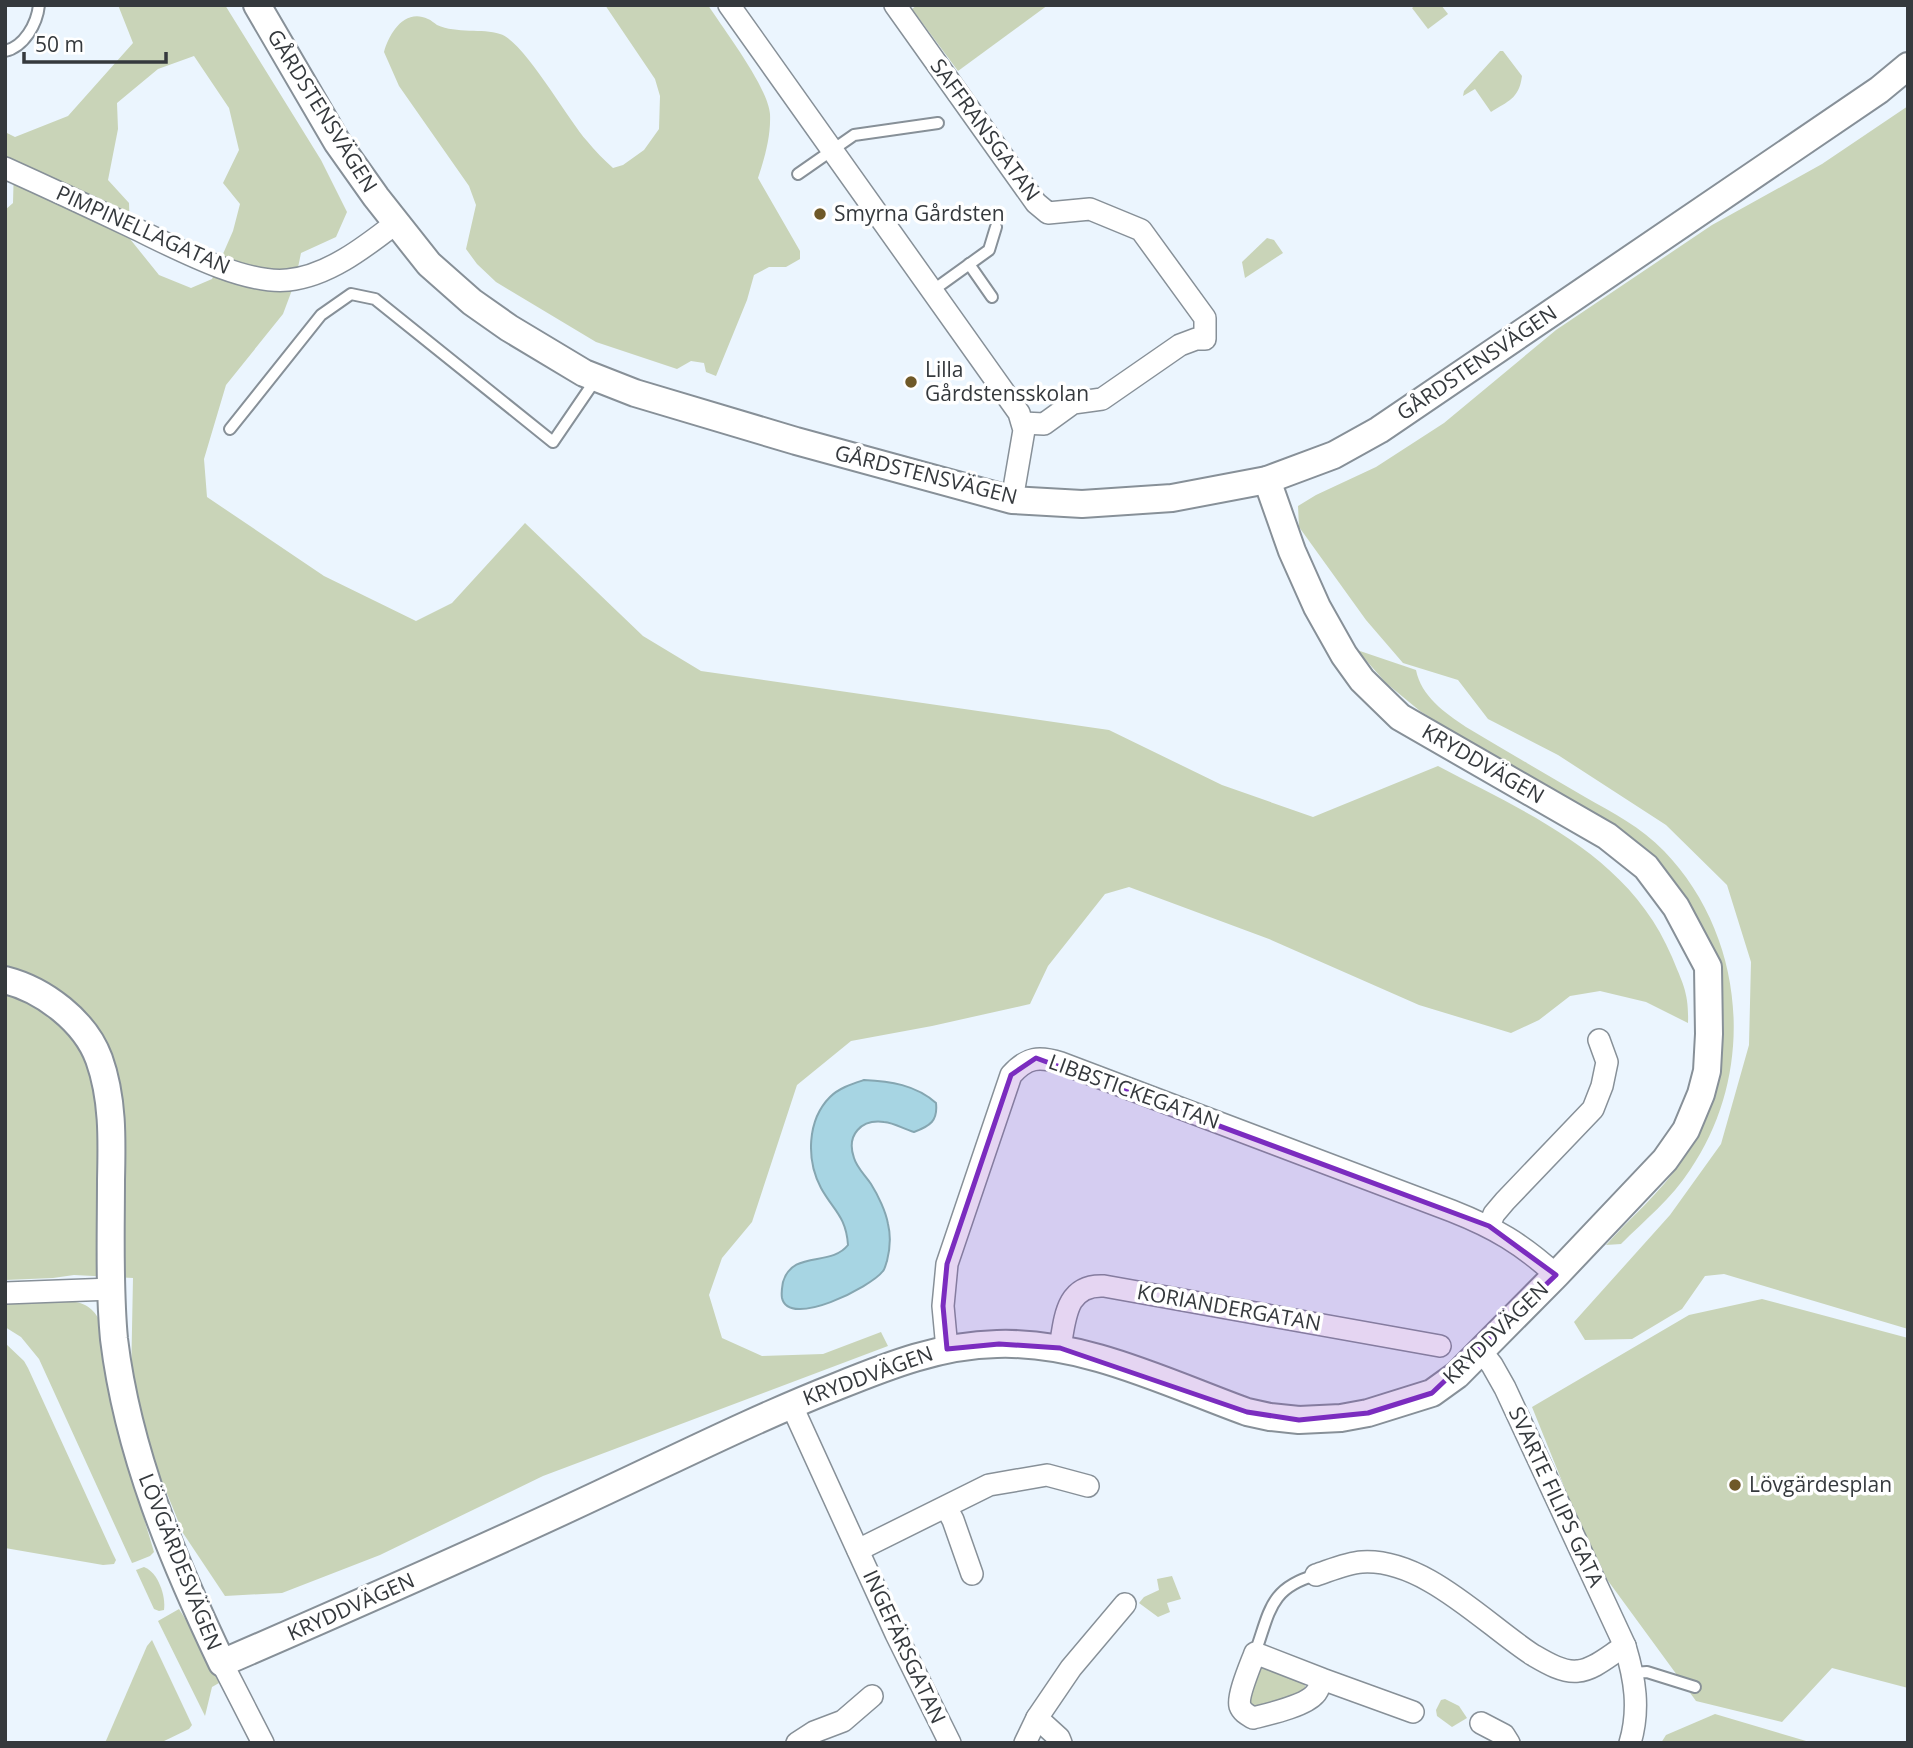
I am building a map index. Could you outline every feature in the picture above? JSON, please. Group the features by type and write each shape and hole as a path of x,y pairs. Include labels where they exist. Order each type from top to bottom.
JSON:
{"street":[{"name":"GÅRDSTENSVÄGEN","path":"257,5 337,142 429,264 472,302 555,357 635,393 706,415 1012,500 1082,504 1172,498 1267,480 1334,455 1379,430 1879,90 1908,66"},
{"path":"729,5 1020,413 1023,423 1012,500"},
{"name":"SAFFRANSGATAN","path":"895,5 1036,203 1048,213 1090,209 1141,230 1205,318 1205,339 1196,339 1180,345 1102,399 1073,403 1044,424 1023,423"},
{"name":"PIMPINELLAGATAN","path":"5,168 183,251 260,278 287,280 328,268 367,245 396,223"},
{"name":"KRYDDVÄGEN","path":"222,1663 506,1538 791,1404 905,1360 947,1349 999,1344 1060,1348 1110,1362 1270,1418 1324,1420 1368,1413 1432,1393 1457,1375 1481,1351 1665,1160 1686,1130 1701,1094 1707,1071 1710,1010 1708,967 1676,907 1646,867 1607,836 1400,717 1362,680 1344,655 1317,607 1292,551 1267,480"},
{"name":"LÖVGÄRDESVÄGEN","path":"5,979 49,1000 71,1018 98,1056 111,1113 111,1289 114,1338 121,1382 141,1466 152,1503 175,1560 222,1663 263,1743"},
{"path":"1489,1226 1494,1214 1505,1201 1592,1109 1602,1086 1607,1062 1599,1040"},
{"name":"LIBBSTICKEGATAN","path":"947,1349 943,1306 947,1264 1011,1075 1027,1059 1061,1063 1489,1226 1514,1240 1556,1275"},
{"name":"KORIANDERGATAN","path":"1060,1348 1067,1312 1073,1298 1090,1285 1440,1346"},
{"path":"5,1293 111,1289"},
{"name":"SVARTE FILIPS GATA","path":"1481,1351 1505,1388 1625,1646 1636,1695 1636,1723 1630,1743"},
{"name":"INGEFÄRSGATAN","path":"791,1404 896,1634 950,1743"},
{"name":"INGEFÄRSGATAN","path":"858,1550 989,1485 1047,1475 1088,1486"},
{"path":"946,1507 972,1574"},
{"path":"1316,1575 1362,1562 1386,1563 1403,1569 1428,1580 1543,1661 1567,1671 1589,1668 1625,1646"},
{"path":"1026,1743 1037,1718 1071,1668 1125,1604"},
{"path":"1322,1679 1317,1693 1308,1700 1253,1718 1240,1706 1240,1698 1255,1653 1413,1712"},
{"path":"779,1743 796,1743 814,1732 843,1721 872,1696"},
{"path":"1037,1718 1061,1743"},
{"path":"1481,1723 1504,1735 1509,1743"}],"lane":[{"path":"5,51 16,49 33,27 39,5"},
{"path":"798,174 854,135 938,123"},
{"path":"932,291 989,250 996,227"},
{"path":"969,264 992,297"},
{"path":"230,429 321,315 351,294 375,299 553,442 597,378"},
{"path":"1255,1653 1278,1594 1303,1579 1316,1575"},
{"path":"1633,1673 1647,1672 1695,1687"}],"highlighted area":[{"path":"1036,1058 1489,1226 1556,1275 1432,1393 1368,1413 1299,1420 1247,1412 1060,1348 999,1344 947,1349 943,1306 947,1264 1011,1075"}],"green space":[{"path":"118,5 225,5 321,160 347,212 336,237 301,253 295,282 283,314 226,385 204,459 207,497 324,576 416,621 452,603 525,523 643,636 701,671 1109,730 1222,785 1313,817 1438,766 1541,821 1603,865 1631,891 1654,922 1672,957 1686,996 1688,1023 1646,1002 1600,991 1570,996 1539,1020 1511,1033 1419,1005 1269,939 1129,887 1105,894 1048,966 1030,1004 851,1041 797,1085 752,1222 722,1258 709,1295 722,1338 762,1356 823,1354 881,1332 888,1346 543,1476 380,1555 282,1593 225,1596 183,1533 153,1459 131,1380 133,1278 74,1275 5,1280 5,210 13,203 14,164 5,157 5,132 15,137 68,116 133,43","holes":["194,56 229,108 239,150 223,183 240,204 233,231 212,279 191,288 159,275 130,239 129,203 108,180 118,129 117,103 158,69"]},
{"path":"605,5 708,5 754,74 767,103 770,130 758,178 800,251 800,259 786,267 769,267 754,275 747,300 716,376 706,372 704,363 691,361 677,369 596,342 496,282 477,264 466,249 476,205 469,186 399,86 384,52 394,31 412,17 428,19 445,28 485,31 510,39 533,65 579,131 613,168 623,165 644,150 659,129 660,96 655,79"},
{"path":"917,5 1048,5 958,71 912,9"},
{"path":"1416,5 1441,5 1448,14 1428,29 1412,8"},
{"path":"1500,51 1503,51 1522,76 1521,84 1515,95 1491,112 1475,89 1463,96 1464,91"},
{"path":"1908,106 1908,1329 1724,1274 1705,1276 1682,1309 1632,1339 1585,1340 1574,1322 1670,1215 1721,1144 1749,1045 1751,962 1727,885 1666,825 1558,755 1488,719 1458,680 1403,663 1366,620 1299,527 1298,506 1376,467 1444,423 1556,330 1712,225 1822,164"},
{"path":"1267,238 1274,240 1283,253 1245,278 1242,262"},
{"path":"1357,650 1416,670 1428,696 1458,722 1646,835 1664,851 1691,885 1712,923 1726,963 1733,1006 1733,1048 1726,1091 1711,1132 1690,1170 1666,1200 1621,1244 1606,1245 1655,1194 1681,1162 1701,1125 1715,1088 1722,1049 1723,1010 1717,972 1705,935 1686,899 1661,866 1420,711 1386,683"},
{"name":"Lövgärdesplan","path":"1762,1299 1908,1338 1908,1688 1832,1668 1782,1722 1696,1701 1595,1563 1532,1407 1689,1315"},
{"path":"69,1301 90,1308 102,1326 128,1465 154,1552 132,1563 39,1359 21,1337 5,1327 5,1302"},
{"path":"5,1343 28,1368 116,1560 114,1564 103,1565 5,1548"},
{"path":"144,1567 160,1585 164,1610 154,1609 136,1570"},
{"path":"1172,1576 1181,1599 1167,1603 1170,1612 1158,1617 1139,1603 1144,1597 1159,1590 1157,1579"},
{"path":"179,1609 197,1637 219,1683 212,1687 205,1716 158,1621"},
{"path":"152,1640 192,1725 160,1743 105,1743 147,1646"},
{"path":"1262,1665 1302,1677 1307,1692 1264,1710 1252,1706 1249,1701 1255,1670"},
{"path":"1445,1699 1459,1706 1467,1718 1452,1727 1437,1716 1436,1710 1441,1700"},
{"path":"1715,1714 1813,1743 1661,1743 1666,1735"}],"water":[{"path":"864,1080 902,1085 920,1092 936,1103 934,1119 920,1130 914,1132 884,1122 868,1123 857,1130 852,1142 855,1162 871,1184 887,1219 890,1242 885,1267 876,1278 831,1302 799,1309 788,1306 782,1294 783,1282 788,1272 803,1262 841,1252 848,1245 842,1220 816,1177 811,1141 822,1106 842,1089"}],"place":[{"name":"Smyrna Gårdsten","path":"820,214"},
{"name":"Lilla Gårdstensskolan","path":"911,382"},
{"name":"Lövgärdesplan","path":"1735,1485"}]}
